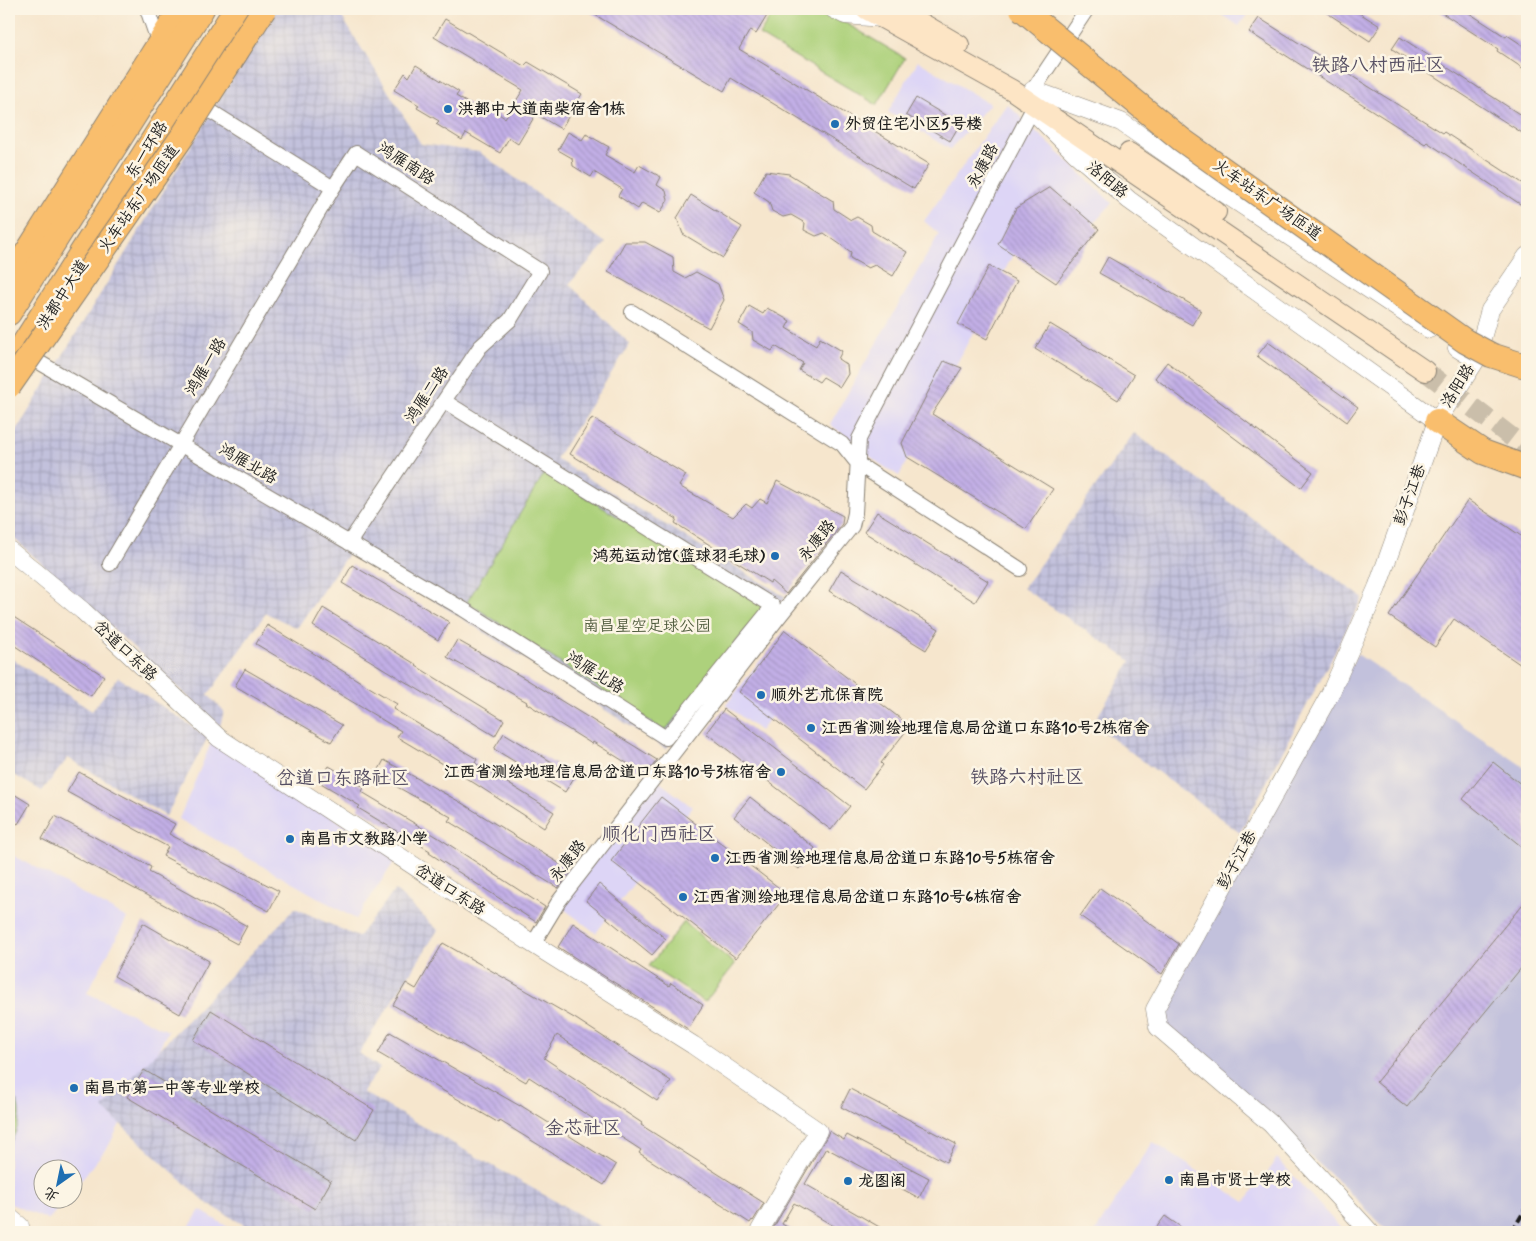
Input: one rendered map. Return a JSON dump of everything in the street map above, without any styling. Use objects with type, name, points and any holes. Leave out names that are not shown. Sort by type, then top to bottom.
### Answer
[{"type":"highway","name":"东一环路","points":[[9,314],[166,48],[202,9]]},
{"type":"highway","name":"东一环路","points":[[17,360],[236,9]]},
{"type":"highway","name":"火车站东广场匝道","points":[[9,386],[182,137],[264,9]]},
{"type":"highway","name":"火车站东广场匝道","points":[[1022,9],[1182,140],[1449,329],[1491,355],[1527,365]]},
{"type":"highway","points":[[1437,421],[1483,452],[1524,467],[1527,466]]},
{"type":"main road","points":[[166,48],[180,9]]},
{"type":"main road","points":[[9,279],[166,48],[197,9]]},
{"type":"main road","name":"洪都中大道","points":[[9,379],[17,360],[246,9]]},
{"type":"main road","name":"洛阳路","points":[[882,12],[991,63],[1033,90],[1148,166],[1429,366],[1012,90],[882,12]]},
{"type":"street","points":[[147,9],[166,48]]},
{"type":"street","points":[[833,9],[845,15],[882,12]]},
{"type":"street","points":[[1033,90],[1086,9]]},
{"type":"street","name":"洛阳路","points":[[1012,90],[1075,154],[1129,200],[1437,421],[1476,360],[1203,179],[1121,122],[1033,90]]},
{"type":"street","points":[[189,98],[334,188]]},
{"type":"street","name":"永康路","points":[[533,944],[559,902],[852,526],[855,514],[859,438],[1032,110]]},
{"type":"street","name":"鸿雁南路","points":[[334,188],[356,153],[540,271]]},
{"type":"street","name":"鸿雁一路","points":[[110,564],[334,188]]},
{"type":"street","points":[[1476,360],[1490,310],[1527,257]]},
{"type":"street","name":"鸿雁二路","points":[[349,543],[480,346],[510,320],[540,271]]},
{"type":"street","points":[[632,312],[842,444],[858,464],[1020,569]]},
{"type":"street","name":"鸿雁北路","points":[[17,360],[180,445],[463,609],[666,738],[773,606],[444,401]]},
{"type":"street","name":"彭子江巷","points":[[1370,1232],[1271,1124],[1158,1027],[1155,1010],[1331,692],[1377,588],[1437,421]]},
{"type":"street","name":"岔道口东路","points":[[9,550],[82,611],[219,738],[533,944],[693,1046],[818,1132],[760,1230],[762,1232]]},
{"type":"street","points":[[9,1217],[20,1226],[16,1232]]},
{"type":"shaded area","points":[[275,9],[337,9],[421,144],[479,152],[606,243],[569,284],[630,344],[556,459],[786,597],[666,749],[352,548],[297,628],[266,613],[208,695],[224,711],[220,726],[9,534],[9,443]]},
{"type":"shaded area","points":[[1214,9],[1251,9],[1239,26]]},
{"type":"shaded area","points":[[918,61],[990,104],[950,149],[888,112]]},
{"type":"shaded area","points":[[1007,104],[1112,203],[1080,239],[1038,206],[899,476],[880,464],[830,424],[939,234],[924,221]]},
{"type":"shaded area","points":[[1134,433],[1363,598],[1240,833],[1093,724],[1131,661],[1023,588]]},
{"type":"shaded area","points":[[1357,654],[1527,769],[1527,1232],[1389,1232],[1340,1183],[1157,1018]]},
{"type":"shaded area","points":[[9,657],[92,711],[118,677],[208,737],[166,816],[68,758],[42,791],[9,772]]},
{"type":"shaded area","name":"顺外艺术保育院","points":[[762,658],[796,685],[760,731],[726,705]]},
{"type":"shaded area","name":"南昌市文教路小学","points":[[213,738],[396,859],[356,919],[179,819]]},
{"type":"shaded area","points":[[657,780],[692,807],[596,933],[560,906]]},
{"type":"shaded area","name":"南昌市第一中等专业学校","points":[[9,853],[127,918],[87,993],[168,1031],[109,1145],[82,1179],[82,1158],[32,1158],[32,1208],[58,1208],[48,1220],[9,1203]]},
{"type":"shaded area","points":[[395,890],[438,930],[359,1053],[380,1068],[362,1092],[610,1232],[256,1232],[205,1202],[103,1108],[295,908],[358,937]]},
{"type":"shaded area","name":"南昌市贤士学校","points":[[1153,1142],[1245,1202],[1277,1158],[1344,1232],[1095,1232]]},
{"type":"shaded area","points":[[200,1210],[236,1232],[186,1232]]},
{"type":"green space","points":[[775,9],[822,9],[905,58],[877,105],[759,35]]},
{"type":"green space","name":"南昌星空足球公园","points":[[545,472],[764,607],[665,731],[467,602]]},
{"type":"green space","points":[[684,922],[735,964],[705,1002],[649,966]]},
{"type":"green space","points":[[9,1088],[17,1102],[19,1116],[16,1130],[9,1145]]},
{"type":"building","points":[[585,9],[771,9],[756,34],[750,30],[739,49],[929,164],[914,189],[731,78],[724,91]]},
{"type":"building","points":[[1321,9],[1353,9],[1380,26],[1370,41]]},
{"type":"building","points":[[1436,9],[1463,9],[1506,37],[1507,35],[1527,48],[1527,71],[1497,51],[1498,49]]},
{"type":"building","points":[[1259,18],[1444,132],[1527,186],[1527,200],[1523,206],[1427,142],[1425,144],[1249,32]]},
{"type":"building","points":[[445,19],[524,66],[528,62],[582,94],[561,129],[536,114],[518,144],[509,138],[500,153],[466,133],[462,140],[436,124],[439,121],[417,108],[419,105],[394,90],[405,73],[409,77],[416,65],[459,92],[456,96],[479,110],[483,104],[505,118],[523,90],[434,37]]},
{"type":"building","points":[[1400,37],[1527,119],[1527,136],[1392,49]]},
{"type":"building","points":[[916,98],[960,124],[950,141],[906,115]]},
{"type":"building","points":[[568,132],[582,140],[586,134],[609,147],[605,155],[635,172],[639,165],[661,177],[657,185],[666,191],[668,200],[660,213],[642,203],[638,209],[618,196],[622,189],[594,172],[591,177],[573,166],[572,158],[558,150]]},
{"type":"building","points":[[766,171],[789,174],[833,201],[834,209],[851,220],[857,217],[871,225],[872,231],[907,252],[893,276],[875,265],[868,268],[850,258],[851,252],[824,233],[816,236],[804,230],[805,223],[791,215],[783,217],[772,211],[769,202],[754,192]]},
{"type":"building","points":[[1050,187],[1099,229],[1056,283],[998,244],[1016,208]]},
{"type":"building","points":[[691,195],[742,227],[723,258],[683,234],[677,218]]},
{"type":"building","points":[[625,242],[645,242],[673,257],[674,272],[685,278],[696,272],[718,284],[724,300],[709,328],[608,272]]},
{"type":"building","points":[[1108,257],[1201,310],[1192,325],[1099,273]]},
{"type":"building","points":[[989,266],[1017,281],[987,339],[958,324]]},
{"type":"building","points":[[749,306],[763,314],[767,308],[790,321],[786,328],[816,346],[820,338],[842,351],[838,359],[847,365],[848,374],[840,387],[823,377],[819,382],[799,370],[803,363],[775,346],[772,351],[753,340],[752,332],[739,324]]},
{"type":"building","points":[[1050,324],[1134,375],[1118,400],[1035,349]]},
{"type":"building","points":[[1268,342],[1358,407],[1347,422],[1257,356]]},
{"type":"building","points":[[944,361],[962,368],[932,414],[1053,489],[1026,529],[907,457],[902,443]]},
{"type":"building","points":[[1167,362],[1313,472],[1301,488],[1155,378]]},
{"type":"building","name":"鸿苑运动馆(篮球羽毛球)","points":[[592,418],[686,475],[679,486],[733,517],[746,504],[752,508],[760,499],[767,503],[777,481],[843,516],[842,524],[786,594],[771,581],[770,583],[675,523],[677,519],[570,454]]},
{"type":"building","points":[[1468,500],[1527,540],[1527,669],[1454,619],[1435,647],[1389,616]]},
{"type":"building","points":[[877,512],[988,581],[975,602],[864,532]]},
{"type":"building","points":[[352,565],[449,622],[438,640],[342,583]]},
{"type":"building","points":[[841,570],[939,629],[926,650],[829,591]]},
{"type":"building","points":[[323,608],[504,720],[495,736],[313,626]]},
{"type":"building","points":[[9,614],[104,676],[91,696],[9,642]]},
{"type":"building","points":[[267,625],[397,704],[393,709],[477,759],[475,763],[554,812],[544,828],[397,737],[401,731],[256,644]]},
{"type":"building","points":[[785,630],[910,726],[881,763],[883,765],[864,789],[739,692]]},
{"type":"building","points":[[457,640],[526,679],[657,760],[646,775],[593,742],[592,744],[527,702],[447,657]]},
{"type":"building","points":[[245,669],[342,725],[331,742],[235,686]]},
{"type":"building","name":"江西省测绘地理信息局岔道口东路10号3栋宿舍","points":[[724,709],[850,806],[831,830],[706,733]]},
{"type":"building","points":[[504,733],[575,776],[565,792],[494,749]]},
{"type":"building","points":[[384,760],[460,802],[570,870],[562,883],[558,888],[448,821],[451,817],[376,775]]},
{"type":"building","points":[[1493,762],[1527,789],[1527,851],[1463,799]]},
{"type":"building","points":[[329,766],[364,787],[362,792],[439,838],[545,907],[536,922],[429,853],[430,851],[319,782]]},
{"type":"building","points":[[79,772],[175,824],[169,834],[279,891],[269,911],[163,856],[168,847],[67,792]]},
{"type":"building","points":[[9,791],[30,804],[18,824],[9,819]]},
{"type":"building","points":[[661,797],[787,894],[736,958],[611,861]]},
{"type":"building","points":[[750,797],[815,848],[799,869],[734,817]]},
{"type":"building","points":[[55,816],[151,867],[149,872],[247,926],[237,944],[42,839]]},
{"type":"building","points":[[599,884],[666,939],[652,955],[586,901]]},
{"type":"building","points":[[1100,888],[1179,944],[1162,974],[1080,916]]},
{"type":"building","points":[[1527,899],[1527,961],[1407,1107],[1376,1082]]},
{"type":"building","points":[[143,923],[209,961],[180,1014],[114,976]]},
{"type":"building","points":[[573,923],[669,986],[671,983],[703,1005],[688,1029],[558,947]]},
{"type":"building","points":[[443,943],[576,1019],[671,1081],[657,1101],[557,1035],[544,1058],[642,1123],[641,1125],[764,1203],[753,1221],[750,1223],[639,1153],[641,1150],[529,1077],[526,1082],[393,1005],[406,983],[416,989]]},
{"type":"building","points":[[211,1010],[374,1110],[356,1140],[193,1040]]},
{"type":"building","points":[[390,1032],[520,1105],[616,1165],[604,1185],[500,1121],[499,1123],[378,1053]]},
{"type":"building","points":[[144,1070],[331,1181],[315,1209],[127,1097]]},
{"type":"building","points":[[850,1089],[956,1144],[946,1162],[841,1107]]},
{"type":"building","points":[[829,1131],[844,1140],[847,1135],[929,1178],[919,1198],[826,1148],[805,1184],[888,1232],[844,1232],[794,1203],[782,1224],[796,1232],[772,1232]]},
{"type":"building","points":[[1165,1216],[1188,1232],[1153,1232]]},
{"type":"tunnel","points":[[1425,371],[1527,449]]},
{"type":"railway","points":[[1512,1232],[1527,1206]]},
{"type":"place","name":"洪都中大道南柴宿舍1栋","points":[[448,109]]},
{"type":"place","name":"外贸住宅小区5号楼","points":[[835,124]]},
{"type":"place","name":"鸿苑运动馆(篮球羽毛球)","points":[[775,556]]},
{"type":"place","name":"顺外艺术保育院","points":[[761,695]]},
{"type":"place","name":"江西省测绘地理信息局岔道口东路10号2栋宿舍","points":[[811,728]]},
{"type":"place","name":"江西省测绘地理信息局岔道口东路10号3栋宿舍","points":[[781,772]]},
{"type":"place","name":"南昌市文教路小学","points":[[290,839]]},
{"type":"place","name":"江西省测绘地理信息局岔道口东路10号5栋宿舍","points":[[715,858]]},
{"type":"place","name":"江西省测绘地理信息局岔道口东路10号6栋宿舍","points":[[683,897]]},
{"type":"place","name":"南昌市第一中等专业学校","points":[[74,1088]]},
{"type":"place","name":"南昌市贤士学校","points":[[1169,1180]]},
{"type":"place","name":"龙图阁","points":[[848,1181]]},
{"type":"district","name":"铁路八村西社区","points":[[1378,65]]},
{"type":"district","name":"铁路六村社区","points":[[1027,777]]},
{"type":"district","name":"岔道口东路社区","points":[[343,778]]},
{"type":"district","name":"顺化门西社区","points":[[659,834]]},
{"type":"district","name":"金芯社区","points":[[583,1128]]}]
